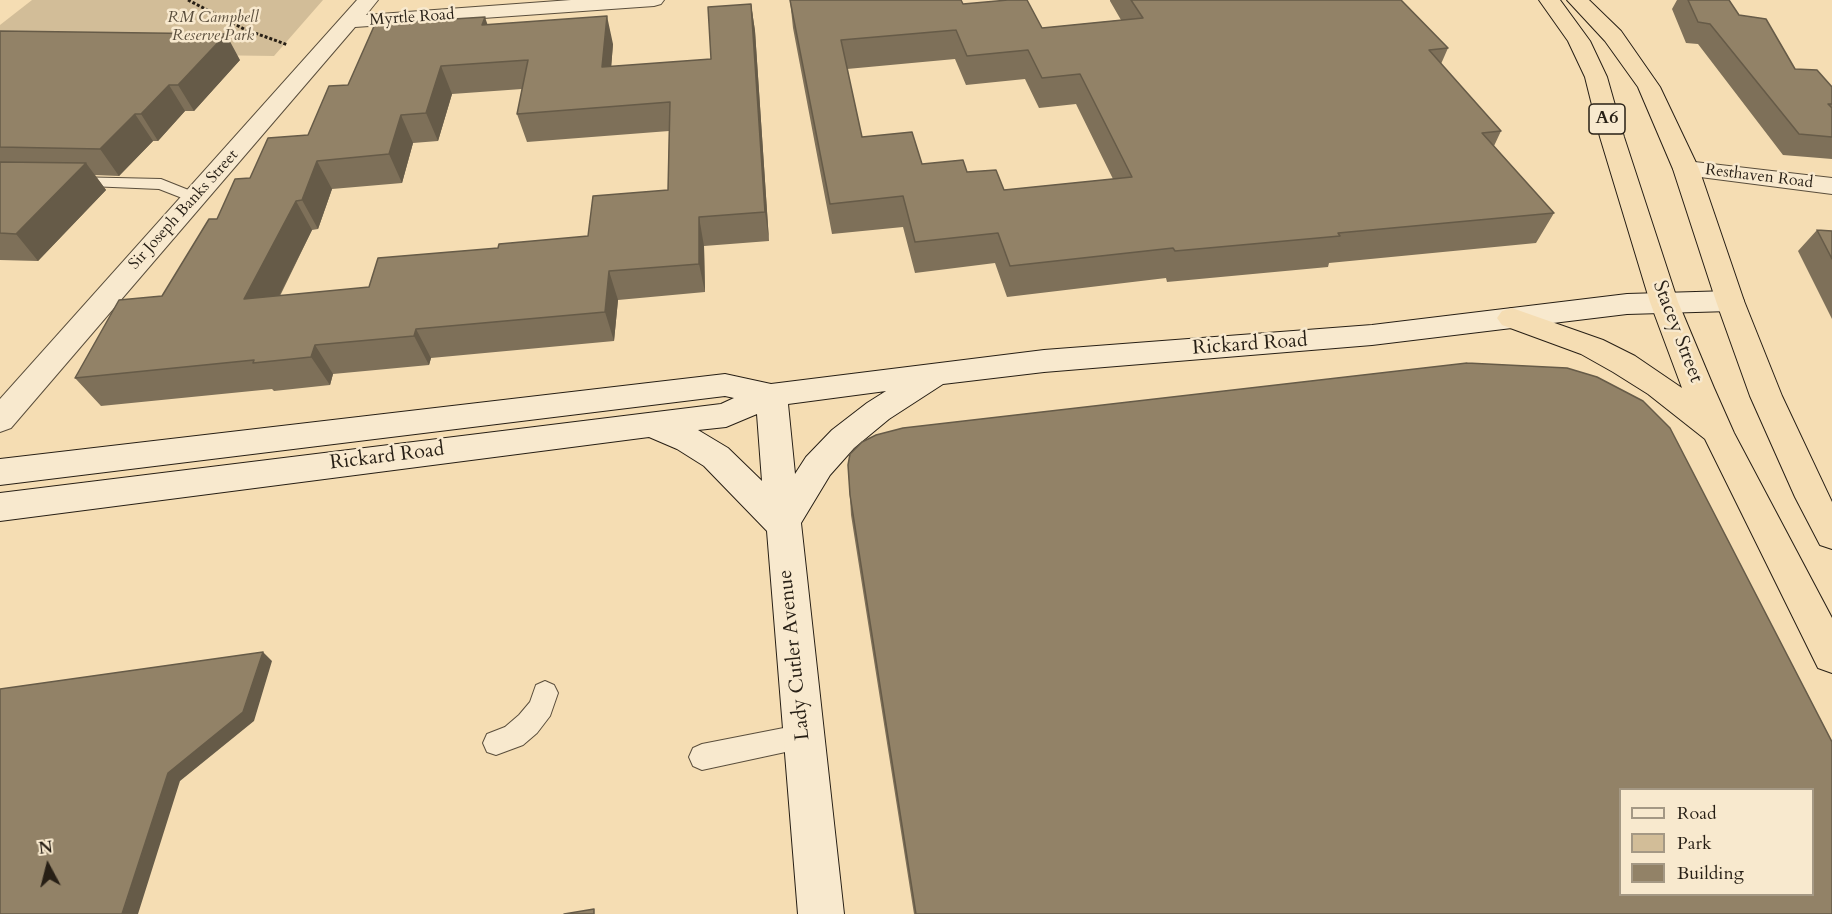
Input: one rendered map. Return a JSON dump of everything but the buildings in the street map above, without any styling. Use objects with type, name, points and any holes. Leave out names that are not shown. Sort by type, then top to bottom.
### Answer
[{"type":"highway","name":"Stacey Street","points":[[1549,0],[1566,20],[1579,41],[1596,77],[1612,137],[1664,302],[1718,433],[1832,656]]},
{"type":"highway","name":"A6","points":[[1577,0],[1613,36],[1649,87],[1686,169],[1730,301],[1766,396],[1832,535]]},
{"type":"highway","points":[[1512,318],[1592,347],[1624,364],[1659,386],[1718,433]]},
{"type":"main road","name":"Sir Joseph Banks Street","points":[[0,420],[368,0]]},
{"type":"main road","name":"Myrtle Road","points":[[350,21],[654,0]]},
{"type":"main road","name":"Resthaven Road","points":[[1686,169],[1832,186]]},
{"type":"main road","name":"Rickard Road","points":[[0,507],[726,415],[771,395],[941,373],[1055,360],[1350,337],[1664,302],[1730,301]]},
{"type":"main road","points":[[650,425],[689,440],[716,457],[782,524],[818,466],[843,439],[878,411],[941,373]]},
{"type":"main road","name":"Rickard Road","points":[[0,472],[724,385],[771,395]]},
{"type":"main road","name":"Lady Cutler Avenue","points":[[771,395],[820,914]]},
{"type":"lane","points":[[57,182],[161,184],[195,198]]},
{"type":"lane","points":[[496,743],[513,736],[528,724],[541,708],[545,693]]},
{"type":"lane","points":[[702,757],[804,736]]},
{"type":"path","points":[[188,0],[244,29],[289,45]]},
{"type":"green space","name":"RM Campbell Reserve Park","points":[[32,0],[323,0],[274,56],[0,52],[0,25]]}]
